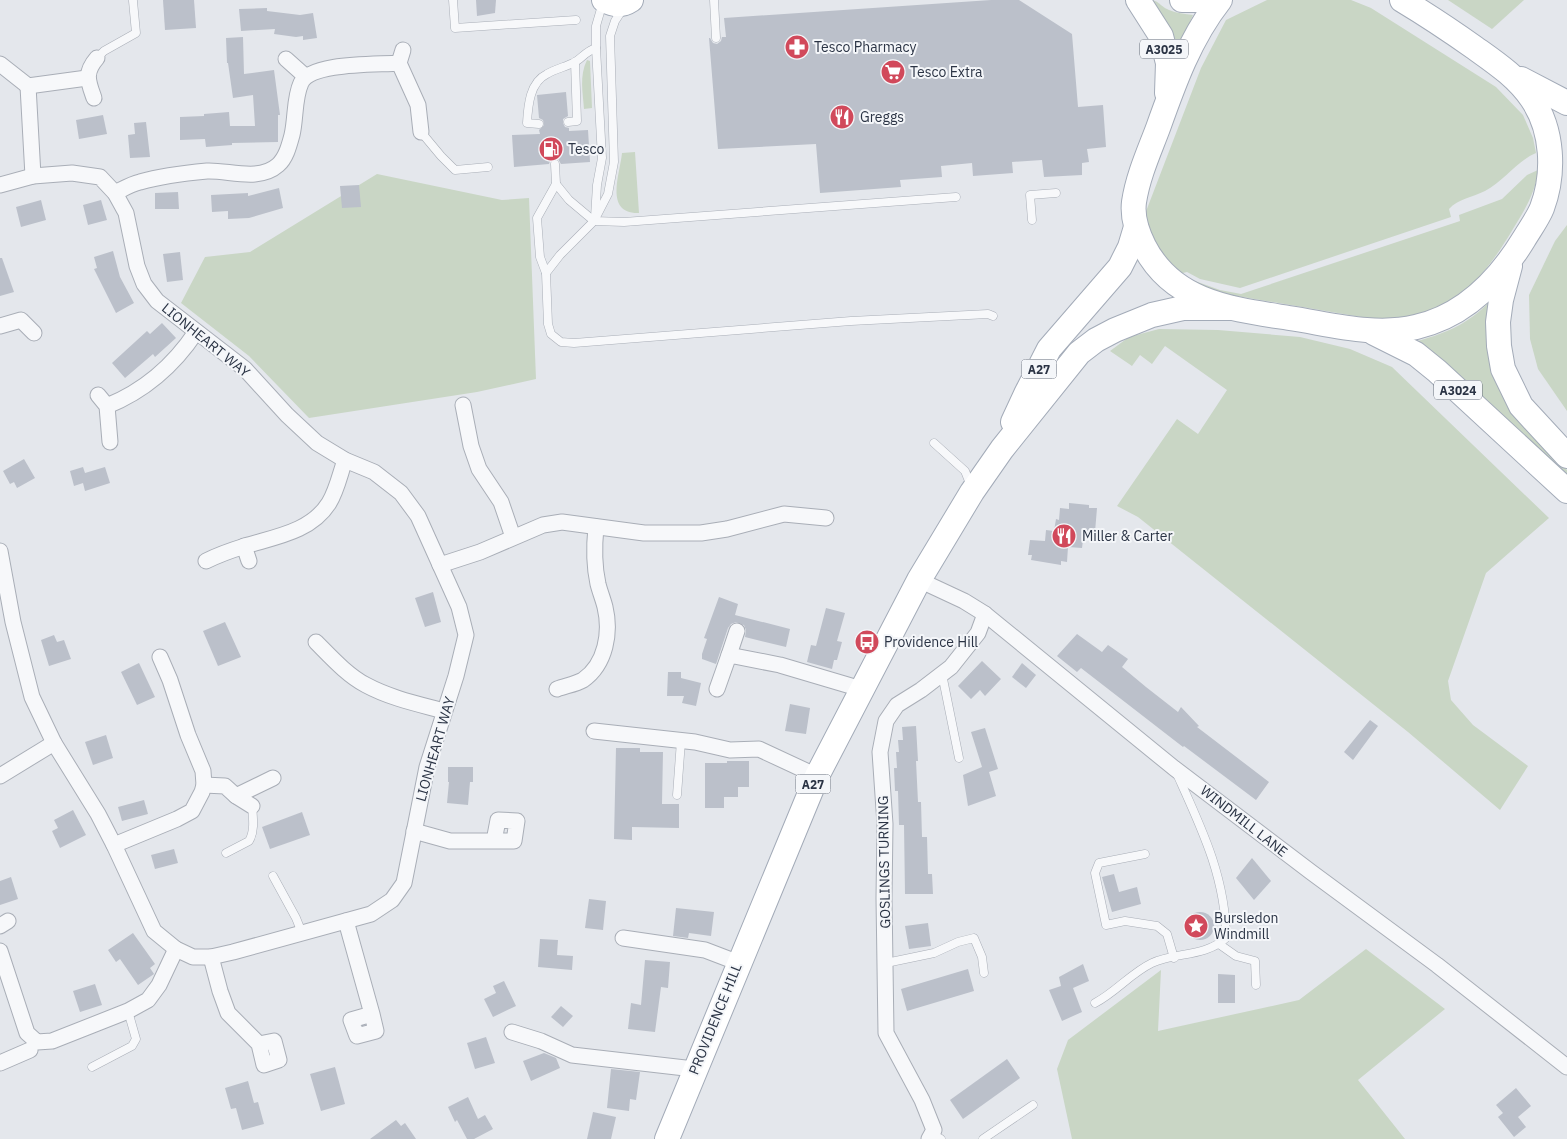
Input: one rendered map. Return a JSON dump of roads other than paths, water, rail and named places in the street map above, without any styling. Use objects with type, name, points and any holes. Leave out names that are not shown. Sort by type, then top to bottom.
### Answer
[{"type":"main road","points":[[604,0],[615,4],[629,1]]},
{"type":"main road","name":"A3025","points":[[1138,0],[1161,36],[1168,63],[1166,104]]},
{"type":"main road","points":[[1182,0],[1213,0]]},
{"type":"main road","points":[[1220,0],[1196,35],[1166,104],[1140,174],[1134,203],[1136,227],[1153,261],[1171,281],[1184,290],[1200,298],[1231,308],[1370,331],[1417,327],[1456,312],[1488,287],[1512,257],[1541,209],[1567,183]]},
{"type":"main road","points":[[1402,0],[1442,25],[1506,70],[1567,103]]},
{"type":"main road","points":[[1506,70],[1533,100],[1543,119],[1549,142],[1550,170],[1541,209]]},
{"type":"main road","name":"PROVIDENCE HILL","points":[[1002,449],[1026,394],[1050,349],[1120,267],[1130,248],[1136,227]]},
{"type":"main road","points":[[1512,257],[1501,300],[1498,322],[1499,346],[1503,369],[1520,406],[1567,456]]},
{"type":"main road","name":"PROVIDENCE HILL","points":[[667,1139],[694,1069],[816,776],[919,580],[972,492],[1002,449],[1079,353],[1096,340],[1152,315],[1183,308],[1231,308]]},
{"type":"main road","name":"A3024","points":[[1370,331],[1416,354],[1437,371],[1567,491]]},
{"type":"street","points":[[115,193],[138,182],[174,175],[210,171],[247,174],[262,172],[277,166],[287,152],[300,83],[305,76],[316,71],[334,67],[401,57],[418,105],[421,132]]},
{"type":"street","points":[[94,98],[87,78],[91,65],[97,58]]},
{"type":"street","points":[[286,59],[305,76]]},
{"type":"street","points":[[0,64],[28,86],[87,78]]},
{"type":"street","points":[[28,86],[33,176]]},
{"type":"street","name":"LIONHEART WAY","points":[[0,185],[33,176],[72,173],[100,177],[115,193],[126,213],[137,266],[144,284],[157,301],[245,369],[299,428],[317,443],[345,460],[374,472],[401,493],[418,516],[459,607],[466,635],[456,676],[426,767],[404,883],[392,900],[372,914],[211,957],[193,957],[176,949],[154,932],[98,814],[54,743],[32,697],[16,638],[1,561]]},
{"type":"street","points":[[0,326],[23,312],[34,333]]},
{"type":"street","points":[[110,442],[102,401],[124,399],[145,386],[182,353],[196,332]]},
{"type":"street","points":[[463,405],[471,446],[479,469],[501,502],[513,537]]},
{"type":"street","points":[[206,561],[244,546],[281,536],[300,528],[317,516],[328,504],[345,460]]},
{"type":"street","points":[[440,565],[480,552],[543,525],[562,522],[644,533],[701,533],[727,529],[784,514],[826,518]]},
{"type":"street","points":[[557,689],[583,686],[598,664],[606,645],[605,608],[598,584],[595,561],[596,527]]},
{"type":"street","points":[[244,546],[249,561]]},
{"type":"street","name":"WINDMILL LANE","points":[[919,580],[964,601],[986,614],[1174,768],[1437,966],[1567,1067]]},
{"type":"street","name":"GOSLINGS TURNING","points":[[934,1137],[934,1130],[922,1100],[886,1033],[884,898],[886,824],[880,752],[886,721],[897,706],[951,667],[978,633],[986,614]]},
{"type":"street","points":[[717,689],[736,631]]},
{"type":"street","points":[[316,642],[342,668],[365,685],[391,696],[444,712]]},
{"type":"street","points":[[729,655],[780,665],[861,689]]},
{"type":"street","points":[[114,845],[177,819],[192,810],[204,785],[203,771],[188,735],[176,678],[160,657]]},
{"type":"street","points":[[594,731],[681,741],[730,750],[759,749],[816,776]]},
{"type":"street","points":[[0,776],[54,743]]},
{"type":"street","points":[[236,796],[273,778]]},
{"type":"street","points":[[204,785],[225,786],[252,806]]},
{"type":"street","points":[[414,831],[450,841],[494,841]]},
{"type":"street","points":[[346,921],[372,1014]]},
{"type":"street","points":[[623,938],[705,950],[739,963]]},
{"type":"street","points":[[0,951],[27,1033],[37,1042],[52,1041],[128,1012],[148,1000],[160,985],[176,949]]},
{"type":"street","points":[[211,957],[228,1013],[259,1044]]},
{"type":"street","points":[[512,1032],[541,1041],[572,1055],[694,1069]]},
{"type":"street","points":[[0,1063],[30,1050]]},
{"type":"lane","points":[[453,0],[455,28],[576,20]]},
{"type":"lane","points":[[594,221],[597,185],[602,158],[596,26],[604,0]]},
{"type":"lane","points":[[714,0],[716,38]]},
{"type":"lane","points":[[97,58],[104,51],[136,33],[133,1]]},
{"type":"lane","points":[[546,273],[560,255],[594,221],[608,194],[614,162],[610,36],[615,21],[629,1]]},
{"type":"lane","points":[[539,124],[527,123],[528,110],[536,81],[546,74],[575,62],[587,51],[596,48]]},
{"type":"lane","points":[[568,122],[578,121],[575,62]]},
{"type":"lane","points":[[421,132],[455,170],[488,167]]},
{"type":"lane","points":[[555,164],[556,184],[538,218],[540,257],[546,273],[548,324],[551,334],[561,342],[574,343],[860,320],[988,314],[993,316]]},
{"type":"lane","points":[[556,184],[569,200],[594,221],[634,222],[956,197]]},
{"type":"lane","points":[[1032,220],[1030,195],[1056,193]]},
{"type":"lane","points":[[934,443],[965,471],[970,481],[972,492]]},
{"type":"lane","points":[[942,674],[959,758]]},
{"type":"lane","points":[[677,795],[681,741]]},
{"type":"lane","points":[[1095,1003],[1107,997],[1136,971],[1155,962],[1196,953],[1219,944],[1226,938],[1226,919],[1222,891],[1210,848],[1174,768]]},
{"type":"lane","points":[[226,853],[249,842],[251,839],[253,825],[252,806]]},
{"type":"lane","points":[[1145,854],[1098,864],[1094,873],[1106,925],[1125,921],[1157,926],[1167,934],[1174,958]]},
{"type":"lane","points":[[273,876],[302,933]]},
{"type":"lane","points":[[886,962],[934,952],[958,942],[974,938],[982,957],[984,973]]},
{"type":"lane","points":[[1219,944],[1236,956],[1255,961],[1256,985]]},
{"type":"lane","points":[[92,1067],[132,1046],[136,1039],[128,1012]]},
{"type":"lane","points":[[983,1139],[1033,1105]]},
{"type":"place","name":"Tesco Pharmacy","points":[[797,47]]},
{"type":"place","name":"Tesco Extra","points":[[893,72]]},
{"type":"place","name":"Greggs","points":[[842,117]]},
{"type":"place","name":"Tesco","points":[[551,149]]},
{"type":"place","name":"Miller & Carter","points":[[1064,536]]},
{"type":"place","name":"Providence Hill","points":[[867,642]]},
{"type":"place","name":"Bursledon Windmill","points":[[1196,926]]}]
